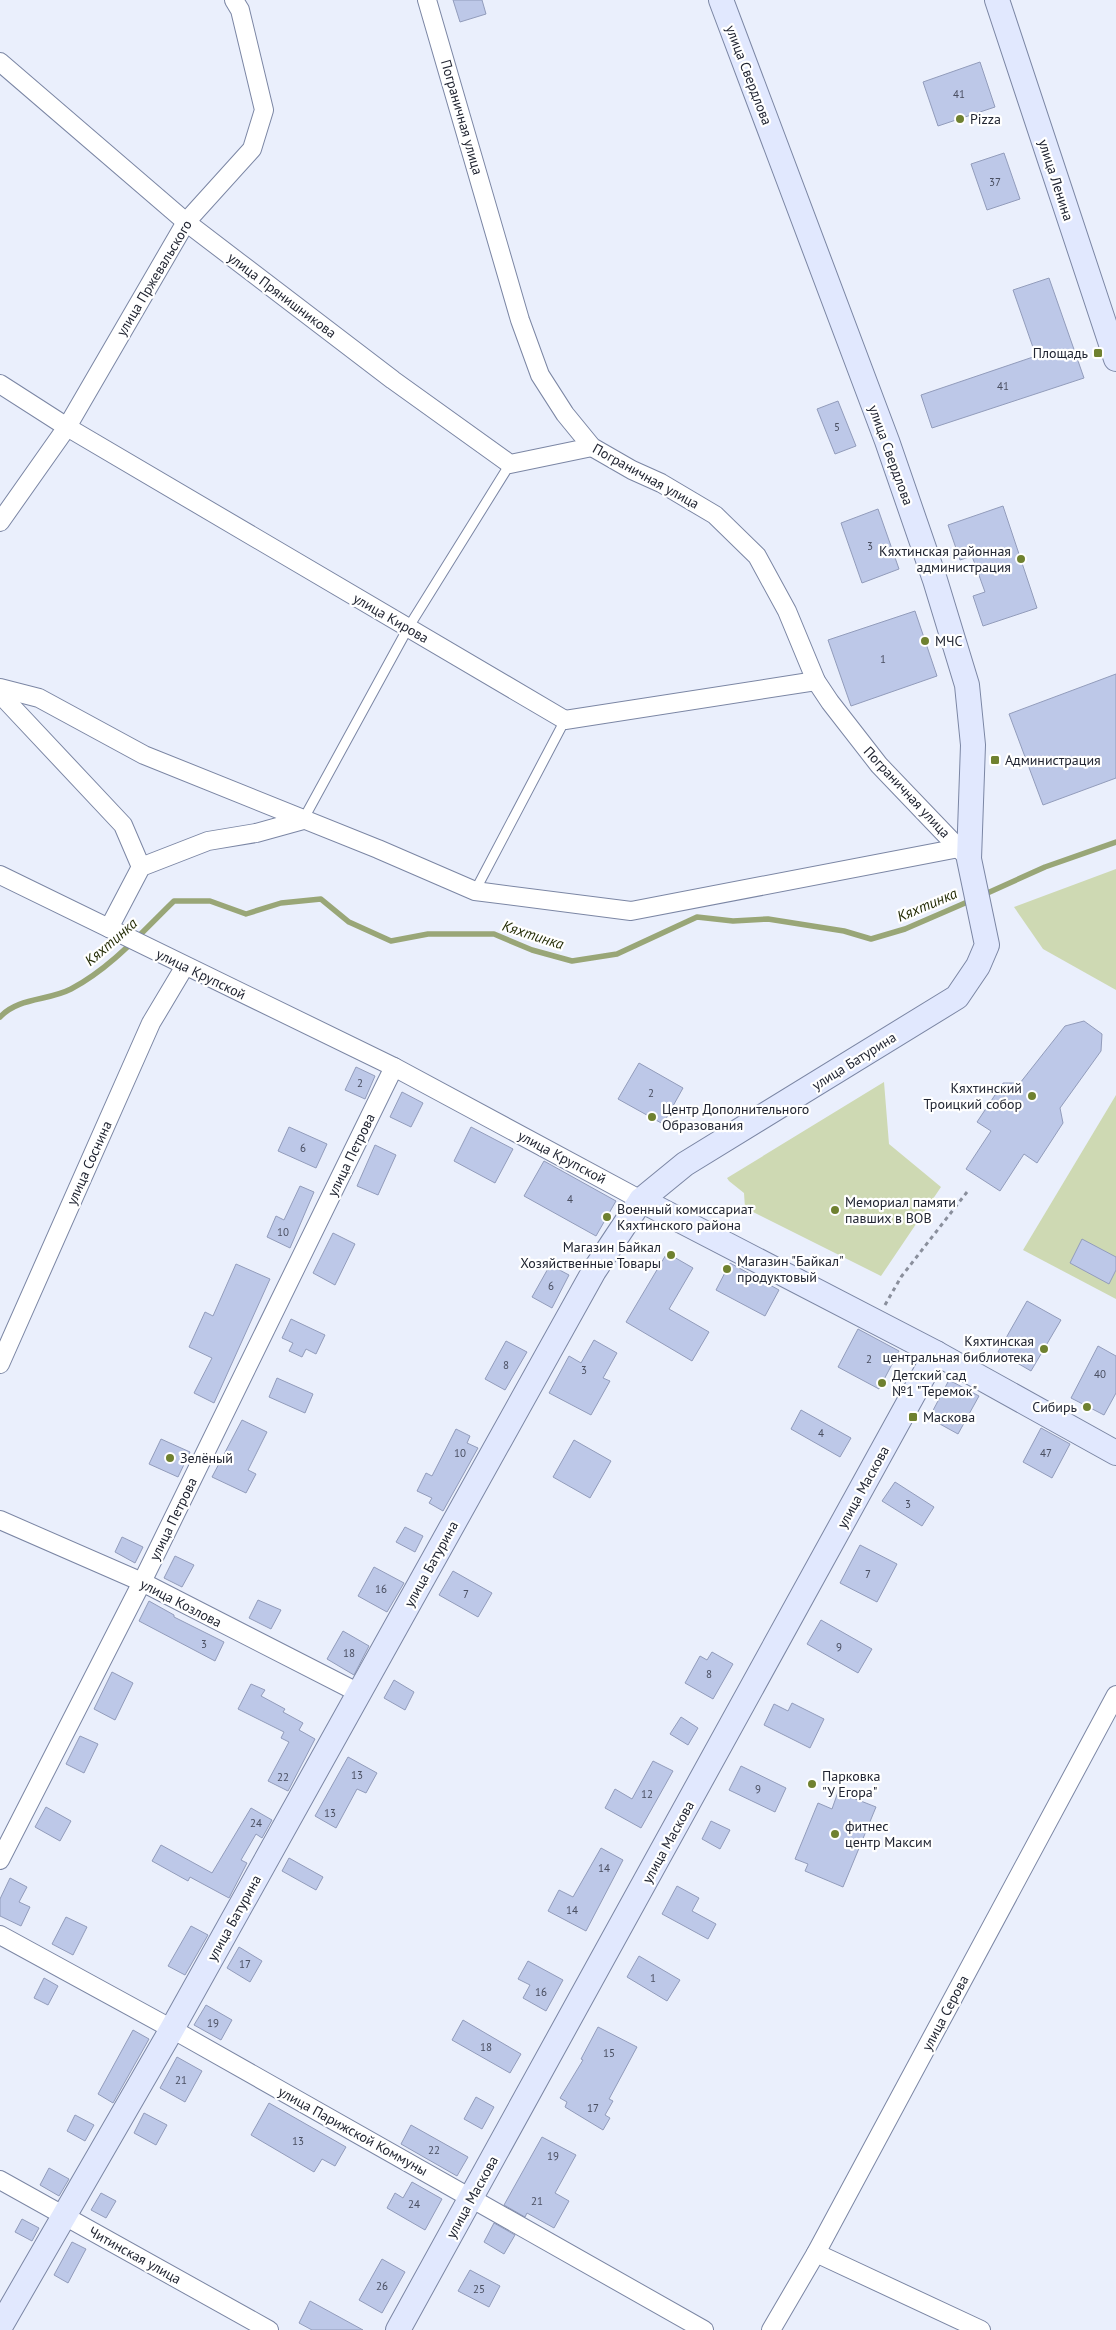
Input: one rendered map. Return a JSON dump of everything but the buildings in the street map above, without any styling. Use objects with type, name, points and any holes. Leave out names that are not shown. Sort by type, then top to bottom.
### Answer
[{"type":"street","name":"улица Пржевальского","points":[[0,522],[67,427],[186,222],[252,149],[264,110],[240,10],[234,0]]},
{"type":"street","name":"Пограничная улица","points":[[427,0],[520,320],[540,375],[565,414],[592,447],[632,470],[668,487],[715,515],[757,556],[787,611],[816,681],[879,764],[968,863]]},
{"type":"street","name":"улица Свердлова","points":[[721,0],[887,442],[967,685],[973,745],[968,863],[984,926]]},
{"type":"street","name":"улица Ленина","points":[[997,0],[1116,359]]},
{"type":"street","name":"улица Прянишникова","points":[[0,62],[186,222],[393,380],[510,464]]},
{"type":"street","name":"улица Кирова","points":[[0,384],[67,427],[565,720]]},
{"type":"street","points":[[510,464],[592,447]]},
{"type":"street","points":[[565,720],[816,681]]},
{"type":"street","points":[[0,688],[39,698],[144,755],[378,849],[475,891],[631,911],[968,863]]},
{"type":"street","points":[[0,694],[123,825],[141,867]]},
{"type":"street","points":[[109,928],[141,867],[208,841],[256,833],[302,820]]},
{"type":"street","name":"улица Крупской","points":[[0,874],[394,1067],[641,1200],[936,1353],[1116,1453]]},
{"type":"street","name":"улица Батурина","points":[[0,2326],[172,2029],[594,1270],[641,1200],[685,1164],[957,997],[978,966],[987,945],[984,926]]},
{"type":"street","name":"улица Соснина","points":[[0,1364],[151,1023],[185,966]]},
{"type":"street","name":"улица Петрова","points":[[0,1860],[142,1582],[394,1067]]},
{"type":"street","name":"улица Маскова","points":[[398,2330],[936,1353]]},
{"type":"street","name":"улица Козлова","points":[[0,1520],[142,1582],[359,1693]]},
{"type":"street","name":"улица Серова","points":[[771,2330],[816,2253],[1116,1695]]},
{"type":"street","name":"улица Парижской Коммуны","points":[[0,1935],[472,2197],[704,2330]]},
{"type":"street","name":"Читинская улица","points":[[0,2180],[269,2330]]},
{"type":"street","points":[[816,2253],[981,2330]]},
{"type":"lane","points":[[302,820],[408,628],[510,464]]},
{"type":"lane","points":[[475,891],[565,720]]},
{"type":"path","points":[[876,1322],[901,1277],[967,1192]]},
{"type":"green space","points":[[1116,869],[1116,990],[1043,949],[1014,907]]},
{"type":"green space","points":[[884,1082],[889,1144],[941,1187],[881,1276],[745,1208],[744,1193],[727,1178]]},
{"type":"green space","points":[[1116,1095],[1116,1299],[1023,1250]]},
{"type":"waterway","name":"Кяхтинка","points":[[983,895],[1045,867],[1116,842]]},
{"type":"waterway","name":"Кяхтинка","points":[[0,1017],[16,1006],[62,993],[86,980],[126,949],[174,901],[210,901],[246,914],[281,903],[321,899],[349,922],[391,941],[428,934],[494,934],[532,950],[572,961],[617,954],[697,917],[733,921],[768,919],[844,931],[871,939],[905,929],[972,900]]},
{"type":"place","name":"Pizza","points":[[960,119]]},
{"type":"place","name":"Площадь","points":[[1098,353]]},
{"type":"place","name":"Кяхтинская районная администрация","points":[[1021,559]]},
{"type":"place","name":"МЧС","points":[[925,641]]},
{"type":"place","name":"Администрация","points":[[995,760]]},
{"type":"place","name":"Кяхтинский Троицкий собор","points":[[1032,1096]]},
{"type":"place","name":"Центр Дополнительного Образования","points":[[652,1117]]},
{"type":"place","name":"Мемориал памяти павших в ВОВ","points":[[835,1210]]},
{"type":"place","name":"Военный комиссариат Кяхтинского района","points":[[607,1217]]},
{"type":"place","name":"Магазин Байкал Хозяйственные Товары","points":[[671,1255]]},
{"type":"place","name":"Магазин \"Байкал\" продуктовый","points":[[727,1269]]},
{"type":"place","name":"Кяхтинская центральная библиотека","points":[[1044,1349]]},
{"type":"place","name":"Детский сад №1 \"Теремок\"","points":[[882,1383]]},
{"type":"place","name":"Сибирь","points":[[1087,1407]]},
{"type":"place","name":"Маскова","points":[[913,1417]]},
{"type":"place","name":"Зелёный","points":[[170,1458]]},
{"type":"place","name":"Парковка \"У Егора\"","points":[[812,1784]]},
{"type":"place","name":"фитнес центр Максим","points":[[835,1834]]}]
